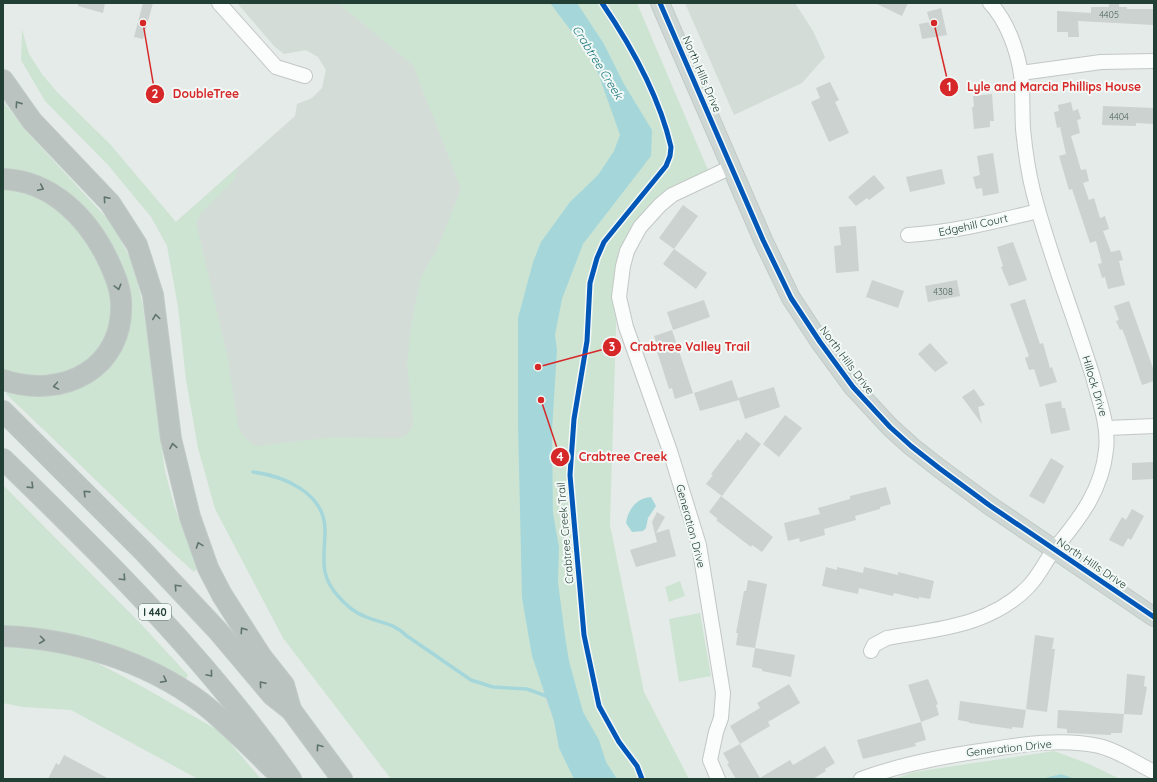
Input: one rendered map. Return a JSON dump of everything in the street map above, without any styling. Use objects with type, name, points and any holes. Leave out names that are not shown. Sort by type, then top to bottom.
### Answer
[{"type":"highway","points":[[3,80],[32,121],[110,203],[137,245],[153,295],[172,439],[190,517],[208,568],[218,588],[257,650],[284,685],[291,710]]},
{"type":"highway","points":[[3,179],[26,182],[45,190],[61,200],[81,219],[96,239],[107,258],[118,286],[121,302],[120,319],[110,346],[101,360],[87,372],[71,381],[48,387],[25,386],[3,380]]},
{"type":"highway","name":"I 440","points":[[3,411],[143,551],[218,632],[272,695],[291,710],[342,779]]},
{"type":"highway","name":"I 440","points":[[3,459],[76,529],[174,632],[260,735],[291,779]]},
{"type":"highway","points":[[3,636],[56,642],[91,649],[124,660],[147,671],[201,702],[228,725],[284,779]]},
{"type":"main road","name":"North Hills Drive","points":[[660,3],[763,240],[791,298],[816,337],[853,387],[910,446],[989,505],[1154,617]]},
{"type":"street","points":[[219,3],[276,67],[305,76]]},
{"type":"street","name":"Hillock Drive","points":[[871,651],[874,645],[887,638],[966,624],[1006,606],[1027,588],[1042,570],[1054,549],[1082,515],[1094,495],[1102,472],[1106,450],[1107,428],[1089,365],[1038,212],[1029,176],[1024,134],[1021,73],[1006,27],[998,12],[990,3]]},
{"type":"street","points":[[1021,73],[1101,62],[1154,61]]},
{"type":"street","name":"Generation Drive","points":[[718,779],[710,760],[716,732],[721,718],[724,693],[698,545],[670,451],[626,327],[619,297],[623,266],[627,251],[640,227],[660,204],[672,195],[723,171],[731,164]]},
{"type":"street","name":"Edgehill Court","points":[[908,235],[933,234],[974,228],[1038,212]]},
{"type":"street","points":[[1107,428],[1154,426]]},
{"type":"street","name":"Generation Drive","points":[[860,779],[919,761],[953,754],[1047,743],[1078,743],[1100,746],[1112,750],[1154,772]]},
{"type":"shaded area","points":[[237,3],[382,3],[471,120],[458,537],[540,560],[591,779],[396,779],[278,606],[176,222],[295,116],[297,104],[312,98],[322,88],[326,70],[318,57],[306,50],[284,54],[275,47]]},
{"type":"shaded area","points":[[685,3],[795,3],[813,31],[825,57],[802,83],[734,115]]},
{"type":"green space","points":[[338,3],[637,3],[708,170],[668,201],[618,263],[610,525],[644,692],[689,779],[591,779],[578,735],[539,560],[521,555],[522,598],[544,695],[554,721],[559,748],[574,779],[391,779],[283,638],[215,509],[198,448],[186,380],[178,307],[167,246],[151,217],[108,165],[45,101],[21,60],[22,29],[29,54],[42,74],[57,92],[110,144],[176,222],[238,167],[234,180],[204,210],[196,222],[228,359],[238,425],[243,436],[256,446],[334,437],[399,438],[407,435],[412,427],[413,418],[407,366],[411,325],[421,277],[437,249],[461,189],[413,65]]},
{"type":"green space","points":[[3,101],[28,133],[114,226],[134,266],[143,306],[165,471],[174,505],[198,568],[194,572],[6,394],[8,392],[45,396],[75,389],[109,363],[126,329],[103,236],[3,172]]},
{"type":"green space","points":[[3,185],[22,187],[71,216],[107,271],[115,310],[108,335],[92,359],[55,379],[3,374]]},
{"type":"green space","points":[[3,485],[141,624],[188,675],[184,682],[3,630]]},
{"type":"green space","points":[[680,581],[685,596],[669,602],[665,587]]},
{"type":"green space","points":[[700,613],[711,676],[679,682],[669,619]]},
{"type":"green space","points":[[3,646],[24,646],[86,657],[143,687],[221,732],[261,779],[198,779],[71,710],[23,707],[3,703]]},
{"type":"green space","points":[[1054,751],[1089,764],[1120,779],[894,779],[914,772]]},
{"type":"water","points":[[550,3],[577,3],[604,44],[624,84],[652,130],[651,156],[583,244],[562,299],[555,335],[557,350],[552,431],[553,513],[559,547],[558,582],[565,636],[569,661],[583,712],[599,740],[606,762],[617,779],[574,779],[559,748],[554,721],[532,656],[522,598],[518,424],[518,318],[533,262],[541,242],[570,202],[598,175],[614,151],[620,135],[597,70],[581,44]]},
{"type":"water","points":[[651,497],[656,506],[648,518],[646,528],[643,531],[632,532],[626,523],[631,509],[637,502]]},
{"type":"building","points":[[78,3],[105,3],[103,13],[78,6]]},
{"type":"building","points":[[143,3],[153,3],[143,39],[134,37]]},
{"type":"building","points":[[875,3],[908,3],[902,16]]},
{"type":"building","points":[[1109,3],[1119,3],[1119,7],[1127,7],[1127,9],[1154,9],[1154,25],[1078,21],[1079,37],[1068,37],[1068,32],[1057,32],[1057,11],[1091,13],[1091,7],[1109,7]]},
{"type":"building","points":[[941,8],[947,35],[922,39],[919,24],[930,22],[927,12]]},
{"type":"building","points":[[830,82],[839,100],[835,102],[849,133],[829,142],[811,102],[820,98],[816,88]]},
{"type":"building","points":[[992,94],[994,121],[990,121],[990,127],[974,129],[972,107],[974,107],[973,96]]},
{"type":"building","points":[[1071,102],[1073,111],[1078,109],[1081,119],[1077,120],[1080,133],[1071,136],[1081,170],[1086,169],[1089,181],[1083,183],[1089,200],[1094,198],[1100,218],[1105,216],[1109,229],[1103,231],[1111,252],[1120,250],[1123,260],[1119,261],[1125,285],[1108,289],[1105,277],[1102,278],[1098,264],[1102,263],[1096,241],[1090,243],[1072,189],[1069,190],[1059,156],[1066,154],[1060,127],[1057,128],[1054,112],[1059,111],[1058,105]]},
{"type":"building","points":[[1103,106],[1154,108],[1154,124],[1136,123],[1136,126],[1102,125]]},
{"type":"building","points":[[993,153],[999,193],[983,196],[982,188],[976,189],[973,177],[980,175],[977,156]]},
{"type":"building","points":[[942,169],[945,184],[910,192],[906,177]]},
{"type":"building","points":[[874,175],[885,188],[869,200],[867,198],[856,206],[848,197]]},
{"type":"building","points":[[683,205],[698,216],[674,249],[659,238]]},
{"type":"building","points":[[856,226],[859,271],[836,273],[834,246],[841,245],[839,227]]},
{"type":"building","points":[[1013,242],[1027,280],[1009,286],[1001,267],[1003,266],[997,247]]},
{"type":"building","points":[[674,249],[707,273],[696,289],[663,264]]},
{"type":"building","points":[[872,280],[904,291],[898,308],[866,297]]},
{"type":"building","points":[[957,280],[960,296],[928,302],[925,286]]},
{"type":"building","points":[[1025,299],[1040,344],[1043,343],[1050,368],[1052,367],[1057,382],[1040,387],[1034,369],[1029,370],[1025,358],[1029,356],[1010,304]]},
{"type":"building","points":[[704,300],[710,317],[673,330],[667,312]]},
{"type":"building","points":[[1129,301],[1154,371],[1154,381],[1142,385],[1125,336],[1122,329],[1120,330],[1116,321],[1119,320],[1114,306]]},
{"type":"building","points":[[672,330],[693,393],[675,399],[672,388],[669,389],[656,348],[658,347],[654,336]]},
{"type":"building","points":[[930,343],[948,363],[935,372],[918,354]]},
{"type":"building","points":[[732,380],[738,398],[774,387],[780,407],[745,419],[739,400],[700,411],[694,393]]},
{"type":"building","points":[[974,389],[985,405],[978,407],[982,424],[962,397]]},
{"type":"building","points":[[1061,401],[1062,408],[1065,408],[1070,430],[1051,434],[1045,404]]},
{"type":"building","points":[[785,415],[802,428],[779,457],[763,444]]},
{"type":"building","points":[[746,432],[761,444],[722,496],[706,484],[713,475],[711,474],[738,439],[740,441]]},
{"type":"building","points":[[1051,458],[1064,466],[1044,504],[1029,496]]},
{"type":"building","points":[[1154,462],[1154,479],[1132,480],[1132,463]]},
{"type":"building","points":[[886,487],[891,504],[880,507],[880,509],[855,516],[856,520],[824,529],[825,535],[800,542],[799,538],[788,541],[784,523],[820,514],[818,508],[850,499],[850,496]]},
{"type":"building","points":[[721,496],[773,537],[762,552],[752,545],[751,547],[716,520],[718,519],[709,512]]},
{"type":"building","points":[[1132,509],[1144,516],[1131,540],[1128,538],[1123,547],[1109,540],[1122,517],[1126,520]]},
{"type":"building","points":[[657,512],[665,517],[656,533],[669,529],[676,556],[636,567],[630,550],[657,542],[652,522]]},
{"type":"building","points":[[826,567],[837,570],[837,567],[863,573],[864,567],[898,575],[898,572],[934,581],[930,599],[919,597],[919,599],[894,593],[893,596],[859,588],[858,594],[822,586]]},
{"type":"building","points":[[748,580],[767,584],[755,648],[736,645],[738,633],[736,633],[744,591],[746,591]]},
{"type":"building","points":[[1035,635],[1054,638],[1052,649],[1055,649],[1047,712],[1026,709]]},
{"type":"building","points":[[755,648],[795,655],[791,677],[762,671],[762,669],[752,667]]},
{"type":"building","points":[[1127,674],[1145,676],[1144,686],[1147,687],[1142,715],[1124,714]]},
{"type":"building","points":[[928,679],[938,704],[936,705],[939,715],[921,722],[908,685]]},
{"type":"building","points":[[789,684],[800,703],[768,722],[770,726],[740,744],[730,726],[760,708],[757,703]]},
{"type":"building","points":[[960,701],[1026,710],[1023,728],[1012,727],[1012,729],[958,720]]},
{"type":"building","points":[[1058,710],[1124,714],[1122,733],[1111,733],[1111,735],[1067,733],[1067,729],[1057,728]]},
{"type":"building","points":[[921,722],[926,740],[915,743],[916,746],[863,759],[857,740]]},
{"type":"building","points":[[740,744],[760,778],[790,760],[793,765],[825,746],[835,763],[813,779],[736,779],[727,764],[729,763],[723,753]]},
{"type":"building","points":[[64,755],[109,779],[48,779],[56,763],[59,765]]},
{"type":"waterway","points":[[253,472],[265,474],[289,482],[310,496],[318,506],[323,517],[325,530],[325,572],[332,588],[346,605],[370,619],[397,628],[471,680],[493,687],[527,689],[549,697]]},
{"type":"waterway","points":[[1048,779],[1061,776],[1070,779]]},
{"type":"cycle path","name":"Crabtree Creek Trail","points":[[602,3],[634,54],[652,90],[666,128],[671,147],[670,156],[666,166],[604,242],[597,258],[590,283],[587,341],[574,419],[570,475],[584,635],[599,706],[619,742],[637,766],[642,779]]},
{"type":"cycle path","points":[[660,3],[763,240],[791,298],[820,342],[853,387],[890,427],[939,468],[989,505],[1154,617]]},
{"type":"place","name":"DoubleTree","points":[[143,23]]},
{"type":"place","name":"Lyle and Marcia Phillips House","points":[[934,23]]},
{"type":"place","name":"Crabtree Valley Trail","points":[[538,367]]},
{"type":"place","name":"Crabtree Creek","points":[[541,400]]}]
